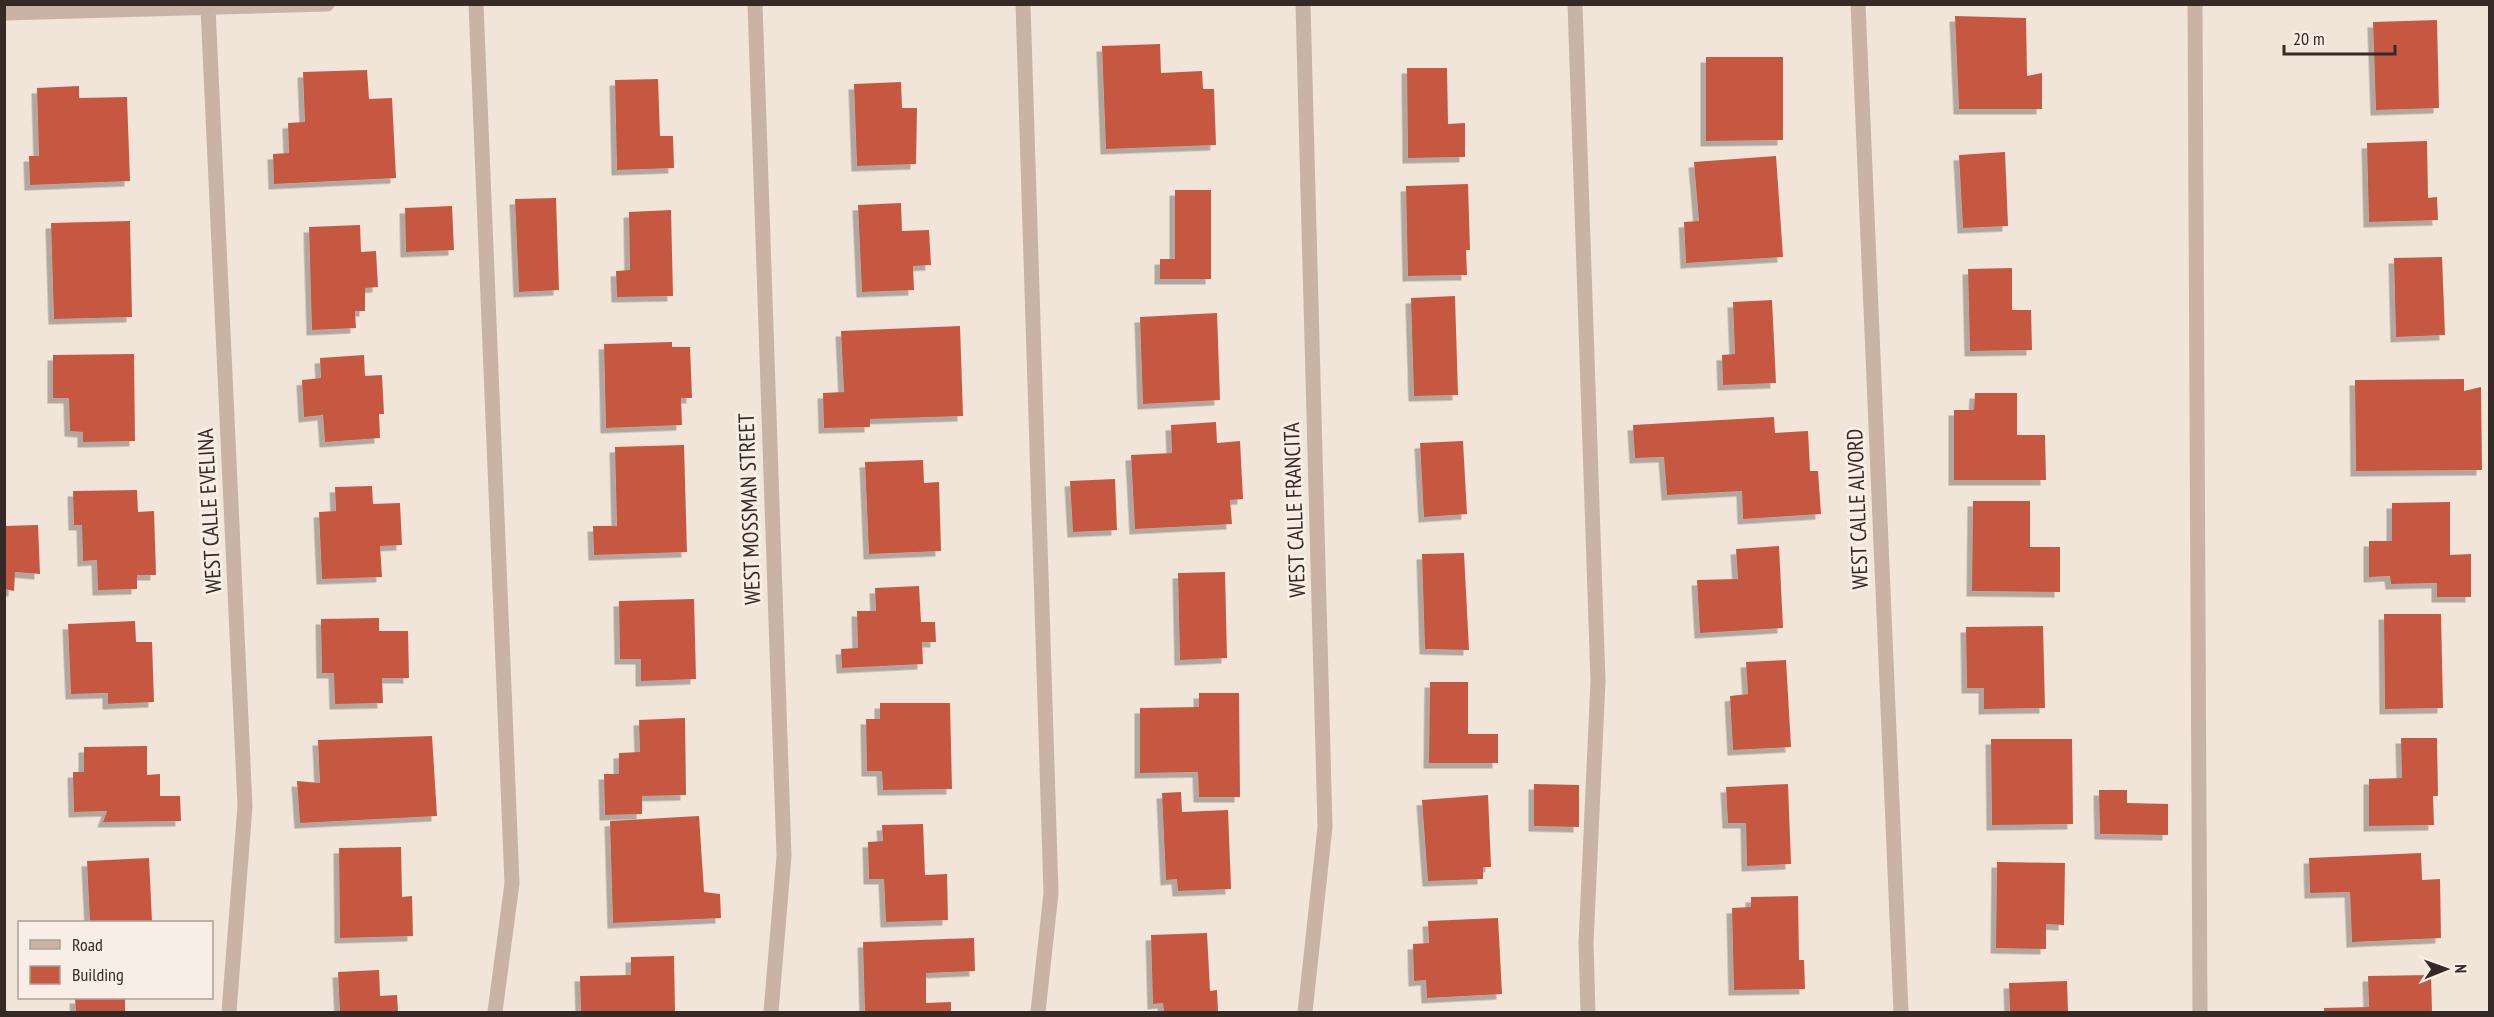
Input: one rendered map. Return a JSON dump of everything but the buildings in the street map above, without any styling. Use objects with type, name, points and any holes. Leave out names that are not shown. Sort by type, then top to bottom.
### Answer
[{"type":"street","points":[[4,13],[327,4]]},
{"type":"street","points":[[476,4],[512,883],[495,1012]]},
{"type":"street","name":"WEST MOSSMAN STREET","points":[[755,4],[784,856],[771,1012]]},
{"type":"street","points":[[1023,4],[1051,893],[1038,1012]]},
{"type":"street","name":"WEST CALLE FRANCITA","points":[[1303,4],[1325,827],[1305,1012]]},
{"type":"street","points":[[1575,4],[1598,681],[1586,943],[1588,1012]]},
{"type":"street","name":"WEST CALLE ALVORD","points":[[1858,4],[1901,1012]]},
{"type":"street","points":[[2195,4],[2200,1012]]},
{"type":"street","name":"WEST CALLE EVELINA","points":[[208,8],[245,806],[229,1012]]}]
